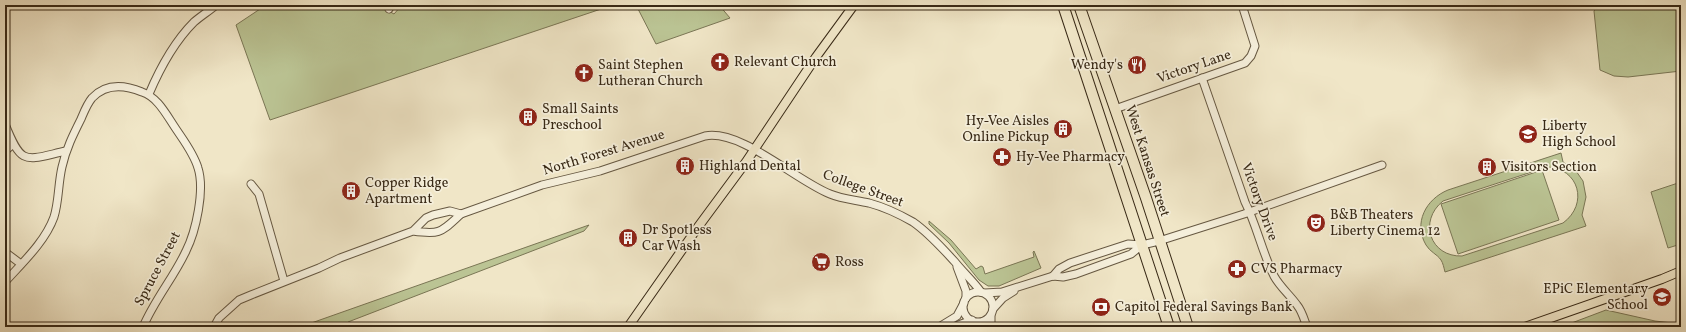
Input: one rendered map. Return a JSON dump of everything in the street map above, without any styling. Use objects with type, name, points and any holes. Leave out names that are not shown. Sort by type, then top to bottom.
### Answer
[{"type":"highway","points":[[1063,5],[1170,327]]},
{"type":"highway","name":"West Kansas Street","points":[[1079,5],[1188,327]]},
{"type":"main road","points":[[628,327],[698,227],[746,162],[816,57],[854,5]]},
{"type":"main road","points":[[1525,327],[1681,271]]},
{"type":"street","points":[[5,282],[43,238],[54,216],[66,151],[87,105],[99,92],[114,86],[123,86],[149,94],[163,64],[183,35],[198,19],[216,5]]},
{"type":"street","name":"Victory Lane","points":[[1115,109],[1241,65],[1248,60],[1255,46],[1242,5]]},
{"type":"street","name":"Victory Drive","points":[[1202,78],[1245,202],[1270,266],[1281,287],[1301,312],[1307,327]]},
{"type":"street","name":"Spruce Street","points":[[143,327],[151,309],[186,251],[195,224],[201,187],[198,168],[192,154],[162,109],[149,94]]},
{"type":"street","points":[[5,124],[13,144],[19,153],[26,157],[33,158],[66,151]]},
{"type":"street","name":"North Forest Avenue","points":[[413,231],[435,233],[445,229],[461,214],[542,185],[600,171],[705,136],[712,135],[727,137],[754,149]]},
{"type":"street","points":[[5,151],[13,144]]},
{"type":"street","name":"College Street","points":[[754,149],[802,179],[830,194],[891,210],[914,223],[938,242],[956,264],[983,292]]},
{"type":"street","points":[[1053,276],[1059,269],[1070,264],[1128,244],[1142,245],[1159,241],[1250,212],[1382,165]]},
{"type":"street","points":[[251,184],[259,194],[284,281]]},
{"type":"street","name":"North Forest Avenue","points":[[214,327],[219,318],[239,300],[340,258],[413,231],[426,218],[450,211],[461,214]]},
{"type":"street","points":[[939,327],[957,316],[965,301],[972,293],[1002,292],[1053,276],[1064,277],[1076,274],[1132,254],[1142,245]]},
{"type":"street","points":[[5,252],[20,264]]},
{"type":"street","name":"College Street","points":[[956,264],[966,291],[965,301]]},
{"type":"street","points":[[953,327],[985,320],[1003,298],[1021,287]]},
{"type":"street","points":[[983,292],[992,300],[991,327]]},
{"type":"street","points":[[965,301],[965,313],[976,323]]},
{"type":"green space","points":[[266,5],[378,5],[394,14],[402,5],[613,5],[270,120],[236,25]]},
{"type":"green space","points":[[636,5],[719,5],[730,18],[656,44]]},
{"type":"green space","points":[[1598,5],[1681,5],[1681,71],[1628,77],[1614,76],[1600,70],[1594,11]]},
{"type":"green space","points":[[1561,153],[1563,162],[1576,171],[1583,181],[1586,197],[1582,215],[1586,226],[1445,272],[1441,260],[1429,249],[1422,237],[1421,220],[1433,199],[1448,190]],"holes":[[[1547,167],[1558,169],[1567,174],[1573,180],[1577,188],[1578,197],[1576,206],[1571,215],[1563,223],[1462,256],[1451,255],[1442,251],[1435,244],[1431,236],[1431,218],[1435,209],[1443,201]]]},
{"type":"green space","points":[[1542,170],[1559,220],[1458,254],[1441,204]]},
{"type":"green space","points":[[1681,182],[1681,244],[1668,248],[1651,192]]},
{"type":"green space","points":[[929,221],[951,240],[976,269],[981,266],[983,267],[985,274],[1034,257],[1034,251],[1041,268],[999,286],[988,286],[979,280],[949,243],[929,224]]},
{"type":"green space","points":[[589,225],[584,231],[348,322],[349,327],[300,327]]},
{"type":"green space","points":[[1606,310],[1655,321],[1681,324],[1681,327],[1561,327]]},
{"type":"place","name":"Relevant Church","points":[[720,62]]},
{"type":"place","name":"Wendy's","points":[[1137,65]]},
{"type":"place","name":"Saint Stephen Lutheran Church","points":[[584,73]]},
{"type":"place","name":"Small Saints Preschool","points":[[528,117]]},
{"type":"place","name":"Hy-Vee Aisles Online Pickup","points":[[1063,129]]},
{"type":"place","name":"Liberty High School","points":[[1528,134]]},
{"type":"place","name":"Hy-Vee Pharmacy","points":[[1002,157]]},
{"type":"place","name":"Highland Dental","points":[[685,166]]},
{"type":"place","name":"Visitors Section","points":[[1487,167]]},
{"type":"place","name":"Copper Ridge Apartment","points":[[351,191]]},
{"type":"place","name":"B&B Theaters Liberty Cinema 12","points":[[1316,223]]},
{"type":"place","name":"Dr Spotless Car Wash","points":[[628,238]]},
{"type":"place","name":"Ross","points":[[821,262]]},
{"type":"place","name":"CVS Pharmacy","points":[[1237,269]]},
{"type":"place","name":"EPiC Elementary School","points":[[1662,297]]},
{"type":"place","name":"Capitol Federal Savings Bank","points":[[1101,307]]}]
